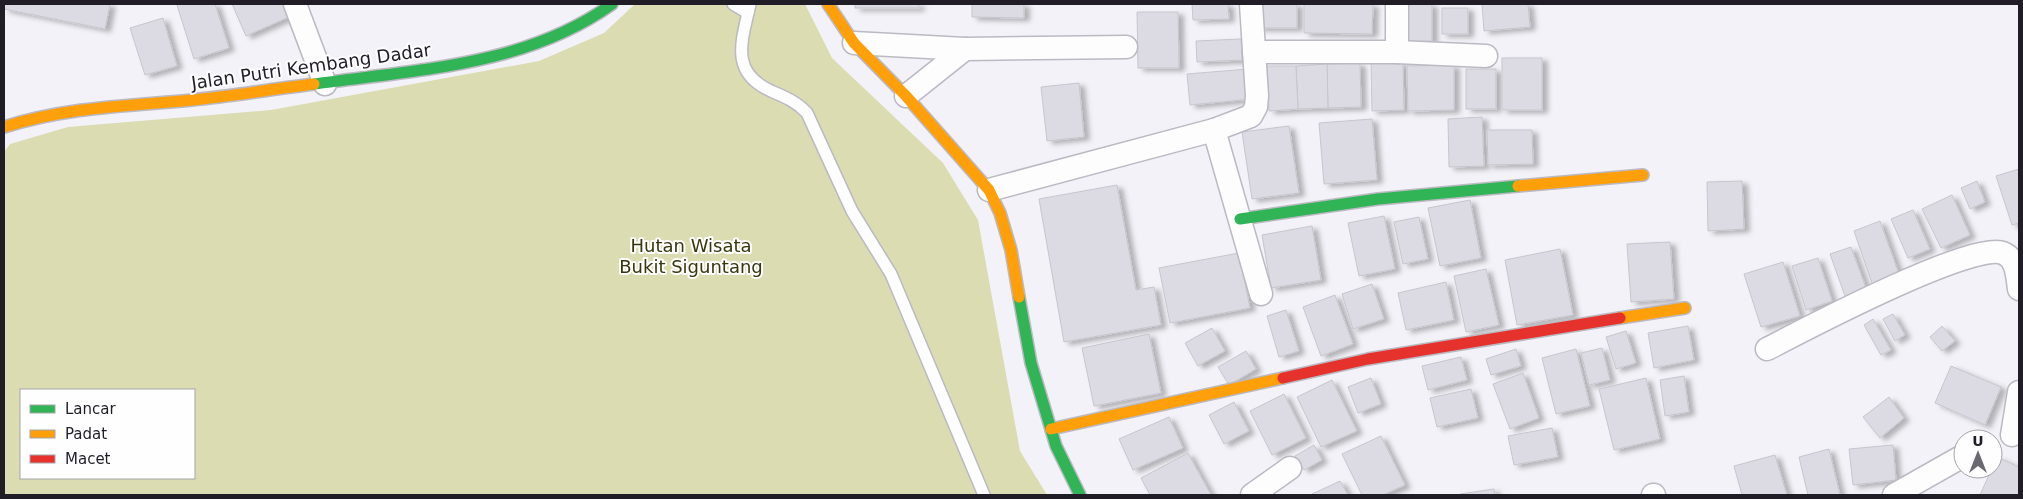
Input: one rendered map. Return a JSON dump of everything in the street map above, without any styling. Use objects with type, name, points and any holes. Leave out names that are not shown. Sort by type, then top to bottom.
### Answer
[{"type":"street","points":[[295,4],[326,84]]},
{"type":"street","name":"Jalan Putri Kembang Dadar","points":[[4,127],[35,117],[77,109],[194,100],[326,84],[456,65],[535,44],[587,22],[612,4]]},
{"type":"street","points":[[828,4],[854,43],[906,96],[989,190],[1000,213],[1012,250],[1032,363],[1056,446],[1080,495]]},
{"type":"street","points":[[989,190],[1214,130],[1251,116],[1256,106],[1257,96],[1251,4]]},
{"type":"street","points":[[1397,4],[1397,52]]},
{"type":"street","points":[[854,43],[965,49],[1126,47]]},
{"type":"street","points":[[906,96],[965,49]]},
{"type":"street","points":[[1254,52],[1397,52],[1486,56]]},
{"type":"street","points":[[1214,130],[1261,294]]},
{"type":"street","points":[[1240,219],[1378,198],[1643,175]]},
{"type":"street","points":[[1767,349],[1870,296],[1986,252],[2005,254],[2015,263],[2019,289]]},
{"type":"street","points":[[1051,429],[1368,359],[1685,308]]},
{"type":"street","points":[[2008,436],[2019,392]]},
{"type":"street","points":[[1894,495],[1953,462]]},
{"type":"street","points":[[1252,495],[1290,468]]},
{"type":"lane","points":[[733,4],[749,8],[744,31],[742,64],[748,77],[798,103],[807,113],[852,212],[891,274],[984,495]]},
{"type":"green space","name":"Hutan Wisata Bukit Siguntang","points":[[635,4],[805,4],[832,58],[943,163],[978,220],[1020,451],[1047,495],[4,495],[4,152],[10,144],[68,127],[271,110],[539,61],[604,33]]},
{"type":"building","points":[[4,4],[110,4],[105,29],[4,9]]},
{"type":"building","points":[[215,4],[229,48],[194,59],[177,5]]},
{"type":"building","points":[[232,4],[284,4],[289,17],[246,36]]},
{"type":"building","points":[[855,4],[919,4],[919,8],[855,8]]},
{"type":"building","points":[[972,4],[1024,4],[1024,18],[972,17]]},
{"type":"building","points":[[1192,4],[1228,4],[1229,19],[1193,20]]},
{"type":"building","points":[[1258,4],[1297,4],[1297,28],[1258,28]]},
{"type":"building","points":[[1304,4],[1373,4],[1372,34],[1304,33]]},
{"type":"building","points":[[1403,4],[1432,4],[1432,41],[1404,42]]},
{"type":"building","points":[[1482,4],[1528,4],[1530,27],[1484,31]]},
{"type":"building","points":[[1442,8],[1468,8],[1468,34],[1442,34]]},
{"type":"building","points":[[1137,12],[1178,12],[1179,68],[1138,68]]},
{"type":"building","points":[[163,18],[177,66],[145,75],[130,28]]},
{"type":"building","points":[[1241,39],[1242,60],[1197,62],[1196,41]]},
{"type":"building","points":[[1502,58],[1542,58],[1542,110],[1502,110]]},
{"type":"building","points":[[1403,62],[1404,110],[1372,111],[1371,63]]},
{"type":"building","points":[[1360,63],[1361,107],[1328,108],[1327,64]]},
{"type":"building","points":[[1327,64],[1328,108],[1298,109],[1296,66]]},
{"type":"building","points":[[1454,65],[1454,110],[1408,111],[1407,66]]},
{"type":"building","points":[[1267,66],[1296,66],[1298,109],[1269,111]]},
{"type":"building","points":[[1248,69],[1251,99],[1190,105],[1187,74]]},
{"type":"building","points":[[1466,69],[1496,69],[1496,109],[1466,109]]},
{"type":"building","points":[[1079,83],[1084,137],[1047,141],[1041,87]]},
{"type":"building","points":[[1482,117],[1484,166],[1449,167],[1448,119]]},
{"type":"building","points":[[1372,119],[1377,180],[1324,184],[1319,123]]},
{"type":"building","points":[[1289,126],[1299,193],[1252,199],[1242,132]]},
{"type":"building","points":[[1487,130],[1532,130],[1533,164],[1488,165]]},
{"type":"building","points":[[2019,169],[2019,223],[2012,225],[1996,176]]},
{"type":"building","points":[[1742,181],[1744,229],[1708,231],[1707,182]]},
{"type":"building","points":[[1977,181],[1985,202],[1970,209],[1961,188]]},
{"type":"building","points":[[1117,185],[1136,290],[1154,287],[1161,325],[1064,342],[1039,199]]},
{"type":"building","points":[[1952,195],[1970,235],[1941,248],[1922,209]]},
{"type":"building","points":[[1470,200],[1481,258],[1440,266],[1428,208]]},
{"type":"building","points":[[1913,210],[1930,249],[1908,258],[1891,219]]},
{"type":"building","points":[[1384,216],[1395,269],[1359,276],[1348,223]]},
{"type":"building","points":[[1419,217],[1428,259],[1403,264],[1394,222]]},
{"type":"building","points":[[1880,221],[1900,277],[1873,286],[1854,231]]},
{"type":"building","points":[[1312,226],[1321,280],[1271,288],[1262,235]]},
{"type":"building","points":[[1670,242],[1674,299],[1631,302],[1627,244]]},
{"type":"building","points":[[1851,247],[1866,288],[1845,296],[1830,254]]},
{"type":"building","points":[[1560,249],[1573,315],[1517,325],[1505,260]]},
{"type":"building","points":[[1239,253],[1250,308],[1170,323],[1159,268]]},
{"type":"building","points":[[1818,258],[1832,301],[1806,310],[1792,266]]},
{"type":"building","points":[[1783,262],[1800,316],[1761,327],[1744,274]]},
{"type":"building","points":[[1486,269],[1499,325],[1466,332],[1454,276]]},
{"type":"building","points":[[1446,282],[1454,320],[1406,330],[1398,293]]},
{"type":"building","points":[[1372,284],[1384,319],[1353,329],[1342,294]]},
{"type":"building","points":[[1335,295],[1353,344],[1321,356],[1303,307]]},
{"type":"building","points":[[1286,310],[1299,351],[1279,357],[1267,316]]},
{"type":"building","points":[[1893,314],[1905,335],[1895,341],[1883,319]]},
{"type":"building","points":[[1873,319],[1891,350],[1881,355],[1864,325]]},
{"type":"building","points":[[1688,326],[1694,360],[1654,368],[1648,333]]},
{"type":"building","points":[[1942,326],[1955,341],[1942,351],[1930,337]]},
{"type":"building","points":[[1212,328],[1225,351],[1198,366],[1185,343]]},
{"type":"building","points":[[1626,331],[1636,363],[1616,369],[1606,337]]},
{"type":"building","points":[[1149,334],[1161,393],[1094,406],[1082,348]]},
{"type":"building","points":[[1602,348],[1610,380],[1589,385],[1581,353]]},
{"type":"building","points":[[1516,349],[1521,366],[1491,375],[1486,359]]},
{"type":"building","points":[[1576,349],[1590,406],[1556,414],[1542,358]]},
{"type":"building","points":[[1246,351],[1256,369],[1229,385],[1218,367]]},
{"type":"building","points":[[1461,357],[1467,380],[1428,390],[1422,366]]},
{"type":"building","points":[[1951,366],[2001,387],[1985,425],[1935,403]]},
{"type":"building","points":[[1523,373],[1539,418],[1510,429],[1493,384]]},
{"type":"building","points":[[1684,376],[1689,412],[1665,416],[1660,380]]},
{"type":"building","points":[[1371,378],[1381,404],[1358,413],[1348,387]]},
{"type":"building","points":[[1646,378],[1660,439],[1614,450],[1599,389]]},
{"type":"building","points":[[1332,380],[1357,431],[1321,447],[1297,397]]},
{"type":"building","points":[[1471,389],[1478,418],[1437,427],[1430,398]]},
{"type":"building","points":[[1284,394],[1306,438],[1272,455],[1250,411]]},
{"type":"building","points":[[1889,397],[1904,418],[1880,438],[1863,417]]},
{"type":"building","points":[[1234,402],[1249,431],[1224,444],[1209,415]]},
{"type":"building","points":[[1169,417],[1183,448],[1133,470],[1119,439]]},
{"type":"building","points":[[1552,428],[1558,457],[1514,465],[1508,436]]},
{"type":"building","points":[[1381,436],[1405,485],[1383,495],[1362,495],[1342,454]]},
{"type":"building","points":[[1314,445],[1322,460],[1304,470],[1295,456]]},
{"type":"building","points":[[1893,445],[1896,480],[1853,485],[1849,449]]},
{"type":"building","points":[[1829,449],[1840,495],[1808,495],[1799,457]]},
{"type":"building","points":[[1188,453],[1211,495],[1150,495],[1141,478]]},
{"type":"building","points":[[1775,455],[1787,495],[1742,495],[1734,466]]},
{"type":"building","points":[[2003,460],[2019,467],[2019,495],[1980,495],[1987,479],[2003,479]]},
{"type":"building","points":[[1340,481],[1348,495],[1310,495]]},
{"type":"building","points":[[1494,489],[1495,495],[1460,495],[1460,494]]},
{"type":"traffic: fast","points":[[314,84],[430,69],[507,53],[543,41],[579,25],[612,4]]},
{"type":"traffic: fast","points":[[1240,219],[1378,199],[1518,186]]},
{"type":"traffic: fast","points":[[1019,297],[1031,363],[1056,446],[1080,495]]},
{"type":"traffic: slow","points":[[828,4],[854,43],[906,96],[989,190],[1000,213],[1011,250],[1019,297]]},
{"type":"traffic: slow","points":[[4,127],[74,111],[207,98],[314,84]]},
{"type":"traffic: slow","points":[[1518,186],[1643,175]]},
{"type":"traffic: slow","points":[[1620,318],[1685,308]]},
{"type":"traffic: slow","points":[[1051,429],[1283,378]]},
{"type":"traffic: jam","points":[[1283,378],[1368,359],[1620,318]]}]
